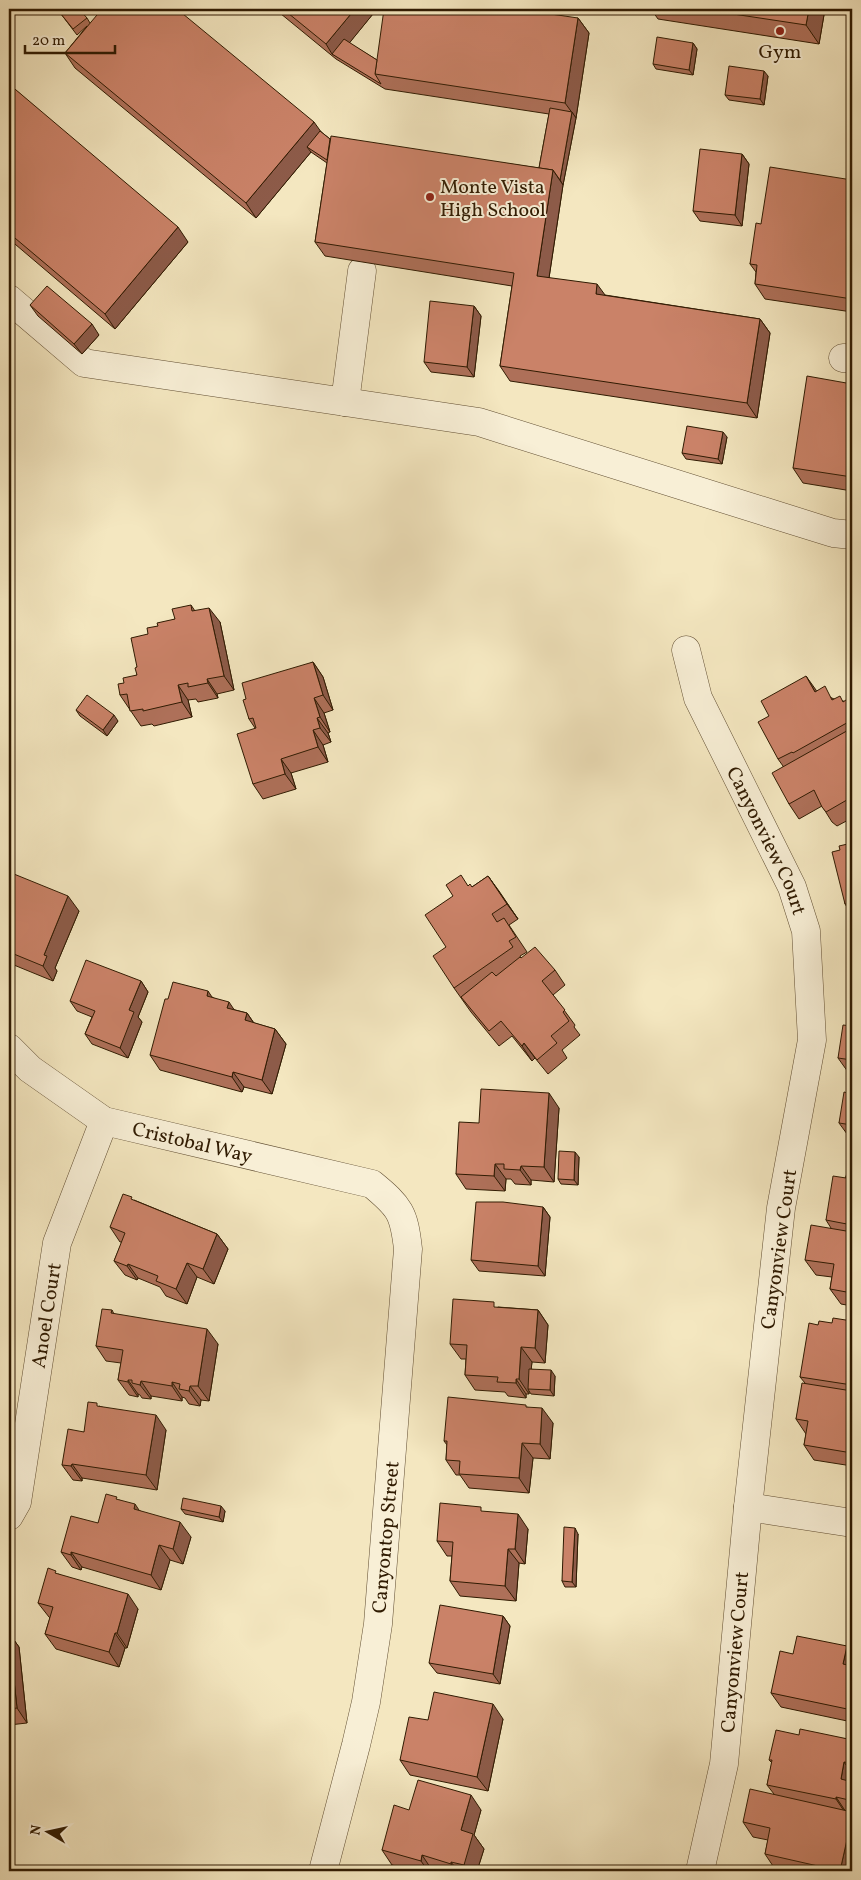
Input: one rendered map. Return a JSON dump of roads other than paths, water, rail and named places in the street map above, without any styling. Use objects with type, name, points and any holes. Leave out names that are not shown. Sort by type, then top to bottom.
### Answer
[{"type":"street","points":[[345,402],[362,271]]},
{"type":"street","points":[[9,299],[84,363],[479,422],[833,533],[852,535]]},
{"type":"street","name":"Canyonview Court","points":[[686,650],[698,698],[792,886],[806,931],[812,1040],[781,1208],[748,1507],[724,1764],[700,1871]]},
{"type":"street","name":"Cristobal Way","points":[[9,1048],[30,1070],[104,1120],[372,1184],[392,1200]]},
{"type":"street","name":"Anoel Court","points":[[9,1516],[18,1502],[58,1243],[104,1120]]},
{"type":"street","name":"Canyontop Street","points":[[323,1871],[338,1821],[362,1719],[378,1624],[408,1249],[405,1222],[392,1200]]},
{"type":"street","points":[[748,1507],[852,1523]]},
{"type":"place","name":"Gym","points":[[780,31]]},
{"type":"place","name":"Monte Vista High School","points":[[430,197]]}]
